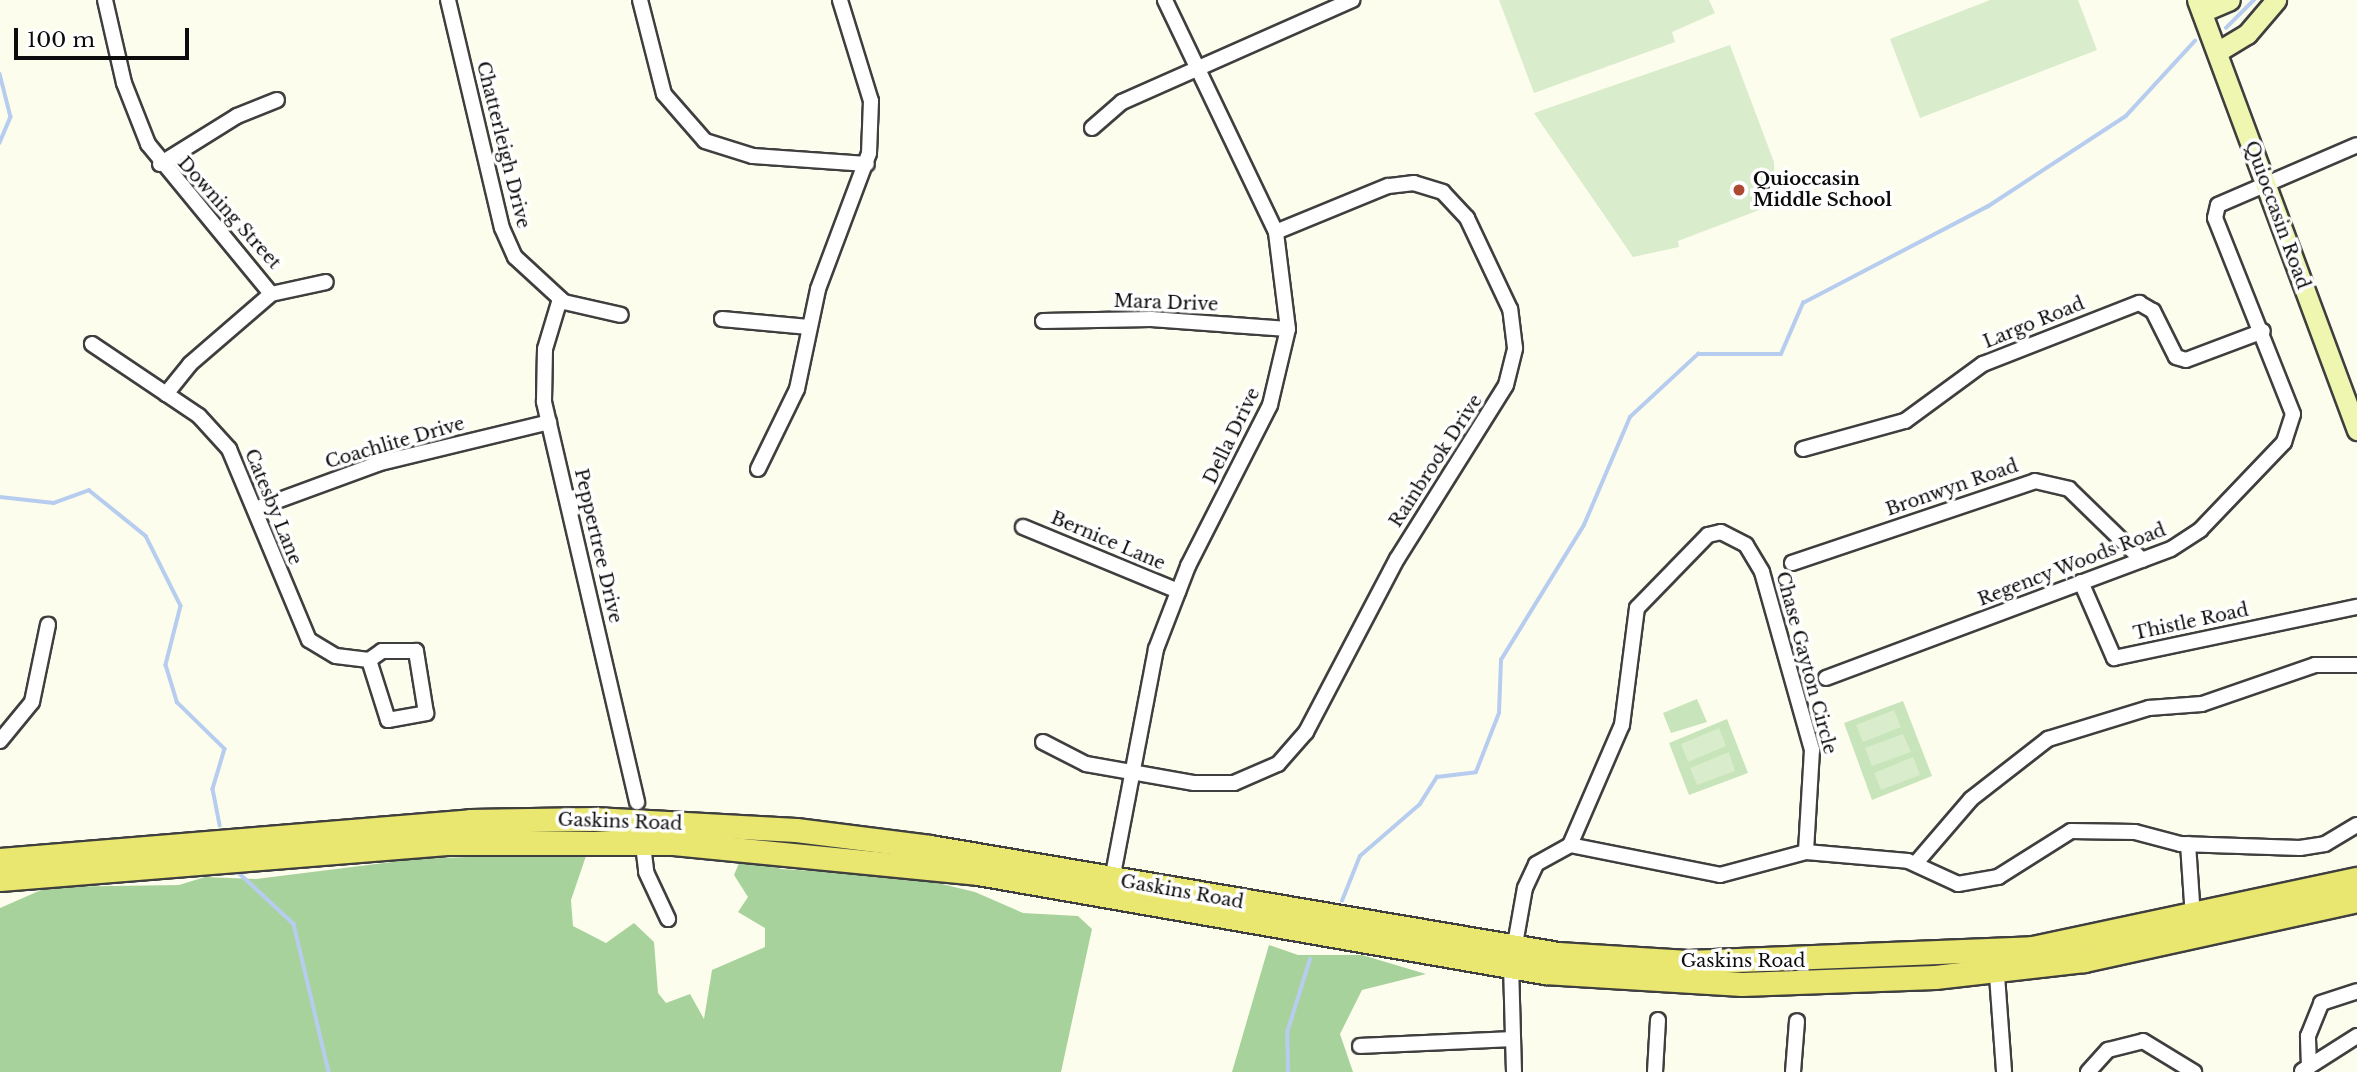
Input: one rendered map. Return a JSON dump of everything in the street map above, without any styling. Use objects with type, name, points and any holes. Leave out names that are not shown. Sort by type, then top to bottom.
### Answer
[{"type":"main road","points":[[2199,6],[2230,0]]},
{"type":"main road","points":[[2217,52],[2247,34],[2276,0]]},
{"type":"main road","name":"Quioccasin Road","points":[[2199,6],[2352,400],[2357,430]]},
{"type":"main road","name":"Gaskins Road","points":[[0,860],[439,822],[640,822],[845,835],[1111,889],[1513,957],[1688,962],[1995,961],[2166,945],[2357,900]]},
{"type":"main road","name":"Gaskins Road","points":[[0,879],[447,843],[640,822]]},
{"type":"main road","name":"Gaskins Road","points":[[1995,961],[2357,879]]},
{"type":"street","name":"Downing Street","points":[[105,0],[135,118],[160,164],[271,294]]},
{"type":"street","name":"Chatterleigh Drive","points":[[447,0],[507,242],[533,279],[560,299],[621,315]]},
{"type":"street","points":[[640,0],[664,94],[705,141],[753,156],[867,164]]},
{"type":"street","points":[[758,469],[797,389],[809,327],[867,164],[871,101],[840,0]]},
{"type":"street","name":"Della Drive","points":[[1111,889],[1151,666],[1178,591],[1270,405],[1288,329],[1276,232],[1165,0]]},
{"type":"street","points":[[1092,128],[1111,108],[1352,0]]},
{"type":"street","points":[[160,164],[237,116],[277,100]]},
{"type":"street","name":"Regency Woods Road","points":[[1826,678],[2142,560],[2192,538],[2290,430],[2293,407],[2214,215],[2221,200],[2357,145]]},
{"type":"street","name":"Rainbrook Drive","points":[[1043,742],[1071,759],[1218,785],[1257,776],[1289,755],[1412,534],[1510,374],[1515,348],[1510,309],[1467,218],[1443,192],[1414,183],[1388,186],[1276,232]]},
{"type":"street","points":[[166,394],[190,364],[271,294],[326,282]]},
{"type":"street","name":"Peppertree Drive","points":[[560,299],[542,364],[549,422],[640,822],[650,885],[668,919]]},
{"type":"street","name":"Largo Road","points":[[1803,449],[1905,421],[1983,364],[2139,303],[2153,311],[2176,357],[2186,360],[2263,331]]},
{"type":"street","points":[[722,319],[809,327]]},
{"type":"street","name":"Mara Drive","points":[[1043,321],[1151,319],[1288,329]]},
{"type":"street","name":"Catesby Lane","points":[[92,344],[166,394],[219,435],[255,509],[307,636],[336,656],[369,660],[382,651],[416,651],[426,713],[388,720],[369,660]]},
{"type":"street","name":"Coachlite Drive","points":[[255,509],[380,463],[549,422]]},
{"type":"street","name":"Bronwyn Road","points":[[1792,563],[2035,481],[2069,489],[2142,560]]},
{"type":"street","name":"Bernice Lane","points":[[1023,527],[1178,591]]},
{"type":"street","name":"Chase Gayton Circle","points":[[1570,845],[1622,725],[1637,608],[1708,536],[1721,532],[1746,545],[1762,572],[1812,750],[1805,852]]},
{"type":"street","name":"Thistle Road","points":[[2081,583],[2104,646],[2114,657],[2357,607]]},
{"type":"street","points":[[0,741],[32,702],[48,625]]},
{"type":"street","points":[[1916,863],[1971,799],[2048,739],[2148,708],[2202,704],[2315,665],[2357,665]]},
{"type":"street","points":[[1514,1072],[1513,957],[1536,864],[1570,845],[1720,875],[1805,852],[1916,863],[1950,882],[1977,883],[2071,831],[2135,832],[2189,844],[2300,848],[2325,844],[2357,825]]},
{"type":"street","points":[[2189,844],[2185,871],[2193,918]]},
{"type":"street","points":[[1995,961],[2004,1072]]},
{"type":"street","points":[[2305,1070],[2305,1056],[2315,1012],[2333,995],[2357,991]]},
{"type":"street","points":[[1655,1072],[1658,1020]]},
{"type":"street","points":[[1793,1072],[1797,1021]]},
{"type":"street","points":[[2305,1070],[2357,1036]]},
{"type":"street","points":[[1360,1046],[1512,1039]]},
{"type":"street","points":[[2088,1072],[2108,1050],[2143,1041],[2194,1072]]},
{"type":"green space","points":[[1499,0],[1709,0],[1715,13],[1672,32],[1675,42],[1534,93]]},
{"type":"green space","points":[[1990,0],[2078,0],[2097,50],[1920,118],[1890,39]]},
{"type":"green space","points":[[1730,45],[1774,162],[1775,204],[1678,241],[1679,247],[1633,257],[1534,113]]},
{"type":"green space","points":[[1697,699],[1707,722],[1671,733],[1663,713]]},
{"type":"green space","points":[[1903,701],[1932,776],[1872,800],[1844,723]]},
{"type":"green space","points":[[1894,710],[1901,727],[1863,742],[1856,725]]},
{"type":"green space","points":[[1727,719],[1748,773],[1689,795],[1669,743]]},
{"type":"green space","points":[[1719,728],[1726,746],[1688,762],[1681,744]]},
{"type":"green space","points":[[1903,734],[1911,752],[1872,766],[1865,748]]},
{"type":"green space","points":[[1729,752],[1735,771],[1697,785],[1690,768]]},
{"type":"green space","points":[[1913,757],[1920,775],[1881,790],[1874,773]]},
{"type":"green space","points":[[516,855],[586,856],[571,900],[573,926],[606,943],[634,923],[654,942],[658,993],[666,1003],[690,994],[704,1019],[712,970],[765,947],[765,928],[738,912],[748,897],[734,875],[742,856],[781,869],[913,877],[975,892],[1023,913],[1078,916],[1092,929],[1061,1072],[0,1072],[0,908],[48,887],[179,885],[205,877],[256,879],[416,859]]},
{"type":"green space","points":[[1269,945],[1298,955],[1362,955],[1426,974],[1362,990],[1340,1034],[1353,1072],[1232,1072]]},
{"type":"waterway","points":[[2226,28],[2254,0]]},
{"type":"waterway","points":[[1342,901],[1360,856],[1420,804],[1437,777],[1476,772],[1499,713],[1501,660],[1584,525],[1630,417],[1698,354],[1781,354],[1803,303],[1987,207],[2126,116],[2195,41]]},
{"type":"waterway","points":[[0,74],[11,117],[0,143]]},
{"type":"waterway","points":[[0,497],[54,503],[89,490],[146,536],[181,606],[166,665],[177,702],[225,749],[213,789],[220,825]]},
{"type":"waterway","points":[[238,872],[294,924],[329,1072]]},
{"type":"waterway","points":[[1288,1072],[1287,1033],[1310,959]]},
{"type":"place","name":"Quioccasin Middle School","points":[[1739,190]]}]
